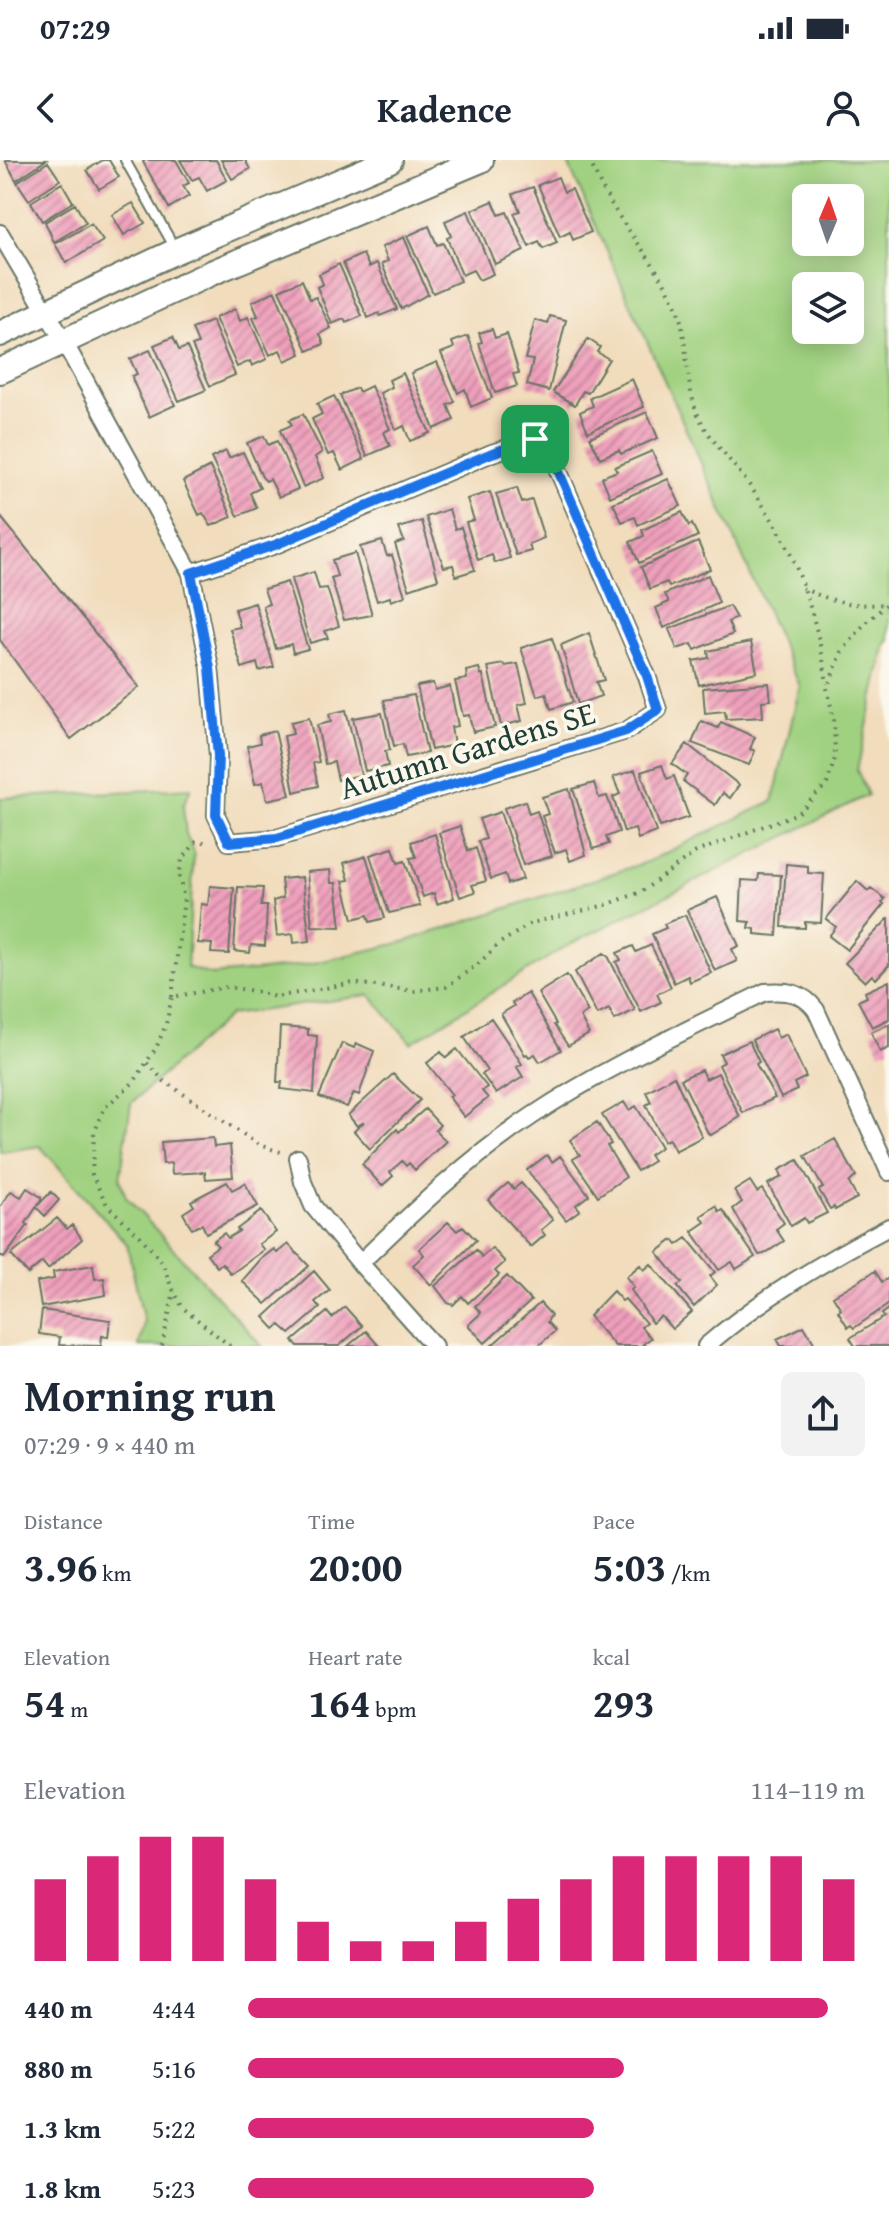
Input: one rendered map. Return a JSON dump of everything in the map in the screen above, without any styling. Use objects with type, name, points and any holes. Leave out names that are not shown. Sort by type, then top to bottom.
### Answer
[{"type":"street","points":[[0,334],[176,251],[390,160]]},
{"type":"street","points":[[0,371],[308,231],[481,160]]},
{"type":"street","points":[[0,233],[63,340],[191,573],[213,697],[218,756],[216,815],[229,842]]},
{"type":"street","name":"Autumn Gardens SE","points":[[191,573],[275,545],[492,453],[535,439],[555,463],[647,676],[658,710],[626,731],[277,838],[229,842]]},
{"type":"street","points":[[360,1263],[441,1185],[531,1116],[601,1073],[765,992],[794,992],[816,1010],[889,1172]]},
{"type":"street","points":[[298,1158],[313,1206],[434,1346]]},
{"type":"street","points":[[706,1346],[792,1282],[889,1227]]},
{"type":"lane","points":[[125,160],[176,251]]},
{"type":"path","points":[[172,997],[227,987],[275,997],[353,983],[414,991],[446,987],[500,943],[532,923],[606,905],[641,892],[696,852],[798,813],[827,784],[835,758],[834,721],[822,648],[788,549],[773,520],[698,416],[681,320],[674,299],[613,211],[590,160]]},
{"type":"path","points":[[802,588],[829,601],[887,603]]},
{"type":"path","points":[[827,688],[842,652],[887,603]]},
{"type":"path","points":[[229,842],[196,842],[182,860],[179,876],[183,910],[166,1024],[157,1046],[134,1082],[104,1108],[94,1134],[92,1175],[107,1205],[162,1262],[183,1308],[230,1346]]},
{"type":"path","points":[[147,1063],[164,1081],[259,1145],[298,1158]]},
{"type":"path","points":[[162,1346],[174,1291]]},
{"type":"green space","points":[[889,160],[889,642],[886,643],[857,770],[868,795],[570,944],[411,1043],[370,995],[230,1015],[131,1103],[120,1179],[126,1197],[262,1346],[139,1346],[144,1322],[127,1244],[40,1146],[0,1152],[0,798],[191,788],[183,806],[186,834],[194,853],[187,967],[211,975],[306,965],[404,942],[647,862],[773,801],[800,686],[567,161]]},
{"type":"building","points":[[5,160],[46,160],[16,180]]},
{"type":"building","points":[[103,160],[109,160],[119,177],[99,189],[87,170]]},
{"type":"building","points":[[176,160],[189,183],[183,186],[189,196],[169,208],[143,162]]},
{"type":"building","points":[[180,160],[216,160],[227,180],[207,191],[199,177],[192,180]]},
{"type":"building","points":[[221,160],[245,160],[250,169],[232,179]]},
{"type":"building","points":[[48,162],[60,180],[29,200],[17,182]]},
{"type":"building","points":[[558,177],[564,192],[572,189],[591,232],[573,240],[570,232],[560,237],[538,185]]},
{"type":"building","points":[[62,183],[73,202],[42,221],[31,202]]},
{"type":"building","points":[[533,187],[557,243],[543,249],[539,242],[529,247],[514,213],[520,211],[513,194]]},
{"type":"building","points":[[493,201],[499,215],[507,212],[524,251],[495,264],[472,210]]},
{"type":"building","points":[[133,203],[145,223],[124,235],[112,215]]},
{"type":"building","points":[[75,204],[86,223],[54,242],[45,222]]},
{"type":"building","points":[[468,211],[493,274],[479,280],[473,270],[462,275],[447,238],[451,236],[445,221]]},
{"type":"building","points":[[91,224],[103,241],[66,263],[55,244]]},
{"type":"building","points":[[429,226],[437,245],[443,243],[460,281],[433,293],[407,236]]},
{"type":"building","points":[[404,237],[428,294],[401,309],[382,264],[388,261],[382,247]]},
{"type":"building","points":[[363,254],[369,267],[377,263],[397,309],[368,318],[343,263]]},
{"type":"building","points":[[339,264],[362,316],[346,323],[344,319],[332,324],[317,287],[323,284],[319,274]]},
{"type":"building","points":[[302,280],[310,299],[316,297],[331,328],[320,334],[324,344],[308,351],[279,290]]},
{"type":"building","points":[[275,291],[301,354],[285,361],[280,350],[270,355],[253,318],[258,316],[252,302]]},
{"type":"building","points":[[235,309],[240,321],[248,317],[267,359],[252,366],[250,361],[237,367],[215,318]]},
{"type":"building","points":[[550,316],[566,320],[549,391],[527,385],[533,360],[525,359],[535,320],[548,324]]},
{"type":"building","points":[[212,321],[235,375],[210,386],[192,346],[198,344],[192,329]]},
{"type":"building","points":[[492,329],[495,338],[507,334],[519,373],[513,374],[517,386],[495,393],[479,343],[482,342],[479,333]]},
{"type":"building","points":[[468,336],[492,398],[471,407],[465,389],[458,393],[441,353],[454,348],[452,342]]},
{"type":"building","points":[[173,337],[179,350],[187,347],[206,390],[179,401],[154,345]]},
{"type":"building","points":[[588,339],[600,347],[597,352],[609,359],[588,393],[583,391],[575,405],[553,392]]},
{"type":"building","points":[[150,350],[175,405],[149,417],[133,381],[132,376],[137,374],[130,359]]},
{"type":"building","points":[[437,362],[455,402],[448,405],[454,420],[434,429],[411,373]]},
{"type":"building","points":[[403,373],[430,433],[410,441],[404,426],[396,430],[380,393],[392,387],[389,380]]},
{"type":"building","points":[[632,379],[644,407],[588,432],[580,412],[593,406],[590,398]]},
{"type":"building","points":[[371,386],[390,429],[384,432],[390,446],[367,456],[340,395],[357,388],[359,392]]},
{"type":"building","points":[[334,396],[364,459],[342,470],[334,453],[328,455],[312,419],[322,414],[317,404]]},
{"type":"building","points":[[647,412],[658,438],[621,454],[619,450],[600,458],[590,437]]},
{"type":"building","points":[[303,414],[322,452],[315,457],[324,478],[303,487],[280,430],[292,425],[289,420]]},
{"type":"building","points":[[264,436],[268,445],[277,441],[298,489],[279,497],[270,479],[266,481],[262,477],[247,443]]},
{"type":"building","points":[[226,451],[229,458],[243,452],[260,488],[250,493],[257,508],[238,516],[211,458]]},
{"type":"building","points":[[652,451],[662,474],[610,497],[602,477],[617,471],[615,467]]},
{"type":"building","points":[[210,467],[232,517],[211,526],[203,513],[199,515],[183,481]]},
{"type":"building","points":[[668,479],[681,506],[638,525],[635,517],[622,522],[613,503]]},
{"type":"building","points":[[517,488],[522,503],[532,500],[544,538],[529,544],[531,551],[516,555],[496,494]]},
{"type":"building","points":[[490,492],[510,558],[495,563],[492,555],[478,560],[466,522],[474,520],[467,499]]},
{"type":"building","points":[[449,509],[455,529],[461,527],[475,570],[456,576],[453,565],[444,567],[426,517]]},
{"type":"building","points":[[682,512],[698,536],[639,563],[630,542],[644,536],[642,530]]},
{"type":"building","points":[[0,516],[139,687],[71,739],[0,640]]},
{"type":"building","points":[[422,521],[438,579],[409,589],[395,544],[404,541],[399,528]]},
{"type":"building","points":[[382,541],[387,556],[392,555],[405,596],[391,601],[390,597],[377,601],[360,547]]},
{"type":"building","points":[[698,542],[710,569],[669,587],[667,582],[650,589],[641,567]]},
{"type":"building","points":[[355,553],[372,615],[344,620],[331,578],[337,576],[332,560]]},
{"type":"building","points":[[314,572],[319,589],[327,588],[339,626],[325,631],[328,638],[310,643],[291,579]]},
{"type":"building","points":[[708,575],[719,603],[664,628],[656,608],[669,602],[665,594]]},
{"type":"building","points":[[287,582],[308,649],[293,653],[291,644],[276,649],[263,606],[269,604],[264,589]]},
{"type":"building","points":[[255,603],[274,667],[259,671],[257,663],[242,668],[230,629],[240,627],[235,609]]},
{"type":"building","points":[[729,606],[736,618],[728,622],[733,634],[695,650],[692,644],[677,649],[669,629]]},
{"type":"building","points":[[589,633],[604,680],[596,682],[601,696],[578,704],[561,645]]},
{"type":"building","points":[[552,638],[573,702],[551,709],[546,693],[537,696],[521,648]]},
{"type":"building","points":[[751,642],[757,672],[699,685],[693,661],[709,658],[708,651]]},
{"type":"building","points":[[518,664],[527,703],[518,705],[522,721],[501,726],[488,667]]},
{"type":"building","points":[[479,668],[495,727],[473,732],[469,715],[463,716],[455,681],[467,679],[466,671]]},
{"type":"building","points":[[433,683],[435,690],[450,686],[458,726],[451,727],[454,745],[431,750],[417,686]]},
{"type":"building","points":[[769,683],[771,700],[762,701],[763,717],[726,719],[725,711],[705,713],[703,688]]},
{"type":"building","points":[[414,695],[427,753],[406,757],[403,744],[394,746],[384,700]]},
{"type":"building","points":[[346,710],[361,775],[338,780],[334,762],[325,764],[317,725],[331,722],[329,714]]},
{"type":"building","points":[[382,713],[390,750],[385,751],[388,766],[365,771],[353,718]]},
{"type":"building","points":[[309,718],[319,762],[313,763],[318,786],[294,792],[284,736],[293,734],[291,722]]},
{"type":"building","points":[[701,721],[718,728],[721,722],[755,737],[750,749],[755,751],[749,765],[692,743]]},
{"type":"building","points":[[275,731],[290,795],[267,800],[263,782],[255,784],[247,746],[260,743],[259,735]]},
{"type":"building","points":[[687,744],[739,785],[730,798],[723,793],[715,805],[683,781],[687,775],[672,764]]},
{"type":"building","points":[[662,765],[667,779],[674,776],[689,817],[660,827],[641,772]]},
{"type":"building","points":[[635,770],[656,832],[638,839],[635,829],[624,832],[613,797],[620,794],[613,777]]},
{"type":"building","points":[[594,783],[599,798],[607,796],[619,832],[606,837],[609,844],[593,849],[573,789]]},
{"type":"building","points":[[569,789],[586,855],[570,861],[566,849],[555,853],[542,816],[548,814],[542,797]]},
{"type":"building","points":[[525,801],[529,814],[537,811],[552,856],[523,865],[504,808]]},
{"type":"building","points":[[500,812],[523,879],[508,884],[505,874],[491,879],[478,841],[486,839],[479,819]]},
{"type":"building","points":[[460,826],[468,851],[476,848],[486,881],[472,885],[475,892],[460,897],[439,833]]},
{"type":"building","points":[[435,834],[454,898],[437,904],[434,893],[423,897],[410,858],[416,857],[411,842]]},
{"type":"building","points":[[393,848],[398,863],[405,861],[420,906],[389,913],[370,855]]},
{"type":"building","points":[[366,856],[385,918],[370,922],[368,915],[353,919],[343,881],[349,880],[344,863]]},
{"type":"building","points":[[786,864],[808,866],[808,873],[824,874],[821,923],[805,922],[805,928],[782,927]]},
{"type":"building","points":[[330,870],[331,883],[336,883],[341,927],[312,926],[307,872]]},
{"type":"building","points":[[759,874],[781,875],[777,936],[755,934],[755,929],[749,928],[750,922],[740,921],[742,880],[758,881]]},
{"type":"building","points":[[302,877],[310,941],[294,943],[293,934],[277,936],[273,901],[283,898],[281,879]]},
{"type":"building","points":[[857,881],[868,891],[871,888],[885,899],[847,950],[829,936],[836,927],[826,919]]},
{"type":"building","points":[[210,886],[234,888],[229,954],[211,953],[212,944],[198,943],[201,904],[208,905]]},
{"type":"building","points":[[238,887],[263,888],[261,906],[267,906],[265,946],[251,945],[250,953],[234,951]]},
{"type":"building","points":[[717,897],[739,946],[732,949],[737,961],[715,971],[687,910]]},
{"type":"building","points":[[685,915],[711,973],[690,982],[688,976],[674,983],[652,934],[666,928],[664,924]]},
{"type":"building","points":[[889,918],[889,965],[876,979],[872,975],[865,982],[845,963]]},
{"type":"building","points":[[651,945],[671,987],[657,994],[661,1002],[641,1012],[616,962],[621,960],[617,953],[633,946],[636,952]]},
{"type":"building","points":[[604,953],[635,1010],[615,1020],[609,1009],[597,1015],[575,972]]},
{"type":"building","points":[[567,975],[588,1012],[580,1017],[589,1034],[568,1046],[538,993]]},
{"type":"building","points":[[889,981],[889,1019],[872,1027],[858,1001],[867,997],[865,992]]},
{"type":"building","points":[[528,993],[561,1050],[540,1062],[535,1054],[525,1055],[501,1014]]},
{"type":"building","points":[[491,1018],[522,1064],[517,1067],[523,1077],[496,1094],[482,1074],[487,1071],[464,1037]]},
{"type":"building","points":[[889,1024],[889,1048],[880,1052],[871,1032]]},
{"type":"building","points":[[280,1027],[308,1029],[308,1035],[317,1036],[314,1093],[281,1089],[282,1082],[277,1082]]},
{"type":"building","points":[[774,1029],[778,1038],[786,1034],[806,1077],[794,1083],[797,1090],[781,1098],[752,1040]]},
{"type":"building","points":[[749,1041],[759,1062],[756,1064],[775,1098],[743,1113],[719,1065],[724,1062],[720,1054]]},
{"type":"building","points":[[342,1043],[354,1048],[356,1043],[374,1051],[359,1095],[354,1093],[347,1107],[319,1097]]},
{"type":"building","points":[[457,1049],[487,1087],[482,1091],[488,1098],[464,1117],[449,1097],[452,1095],[427,1063],[441,1052],[446,1058]]},
{"type":"building","points":[[701,1070],[706,1079],[718,1073],[740,1117],[711,1135],[681,1079]]},
{"type":"building","points":[[393,1074],[420,1100],[370,1149],[354,1131],[364,1122],[357,1126],[348,1115]]},
{"type":"building","points":[[674,1076],[702,1137],[675,1151],[669,1139],[664,1141],[646,1105],[651,1102],[646,1092]]},
{"type":"building","points":[[624,1102],[629,1110],[636,1106],[661,1147],[649,1155],[653,1161],[637,1171],[602,1115]]},
{"type":"building","points":[[425,1109],[440,1125],[435,1130],[446,1141],[415,1170],[402,1161],[390,1172],[393,1176],[382,1186],[362,1164],[397,1129],[399,1132]]},
{"type":"building","points":[[597,1122],[626,1177],[598,1196],[573,1159],[580,1155],[570,1140]]},
{"type":"building","points":[[213,1138],[214,1147],[230,1145],[233,1177],[206,1179],[205,1172],[172,1174],[171,1163],[163,1164],[161,1142]]},
{"type":"building","points":[[835,1139],[856,1176],[849,1183],[857,1198],[835,1210],[834,1207],[830,1209],[819,1190],[823,1188],[805,1156]]},
{"type":"building","points":[[547,1155],[552,1162],[560,1156],[589,1195],[576,1205],[580,1210],[566,1220],[527,1170]]},
{"type":"building","points":[[798,1160],[827,1213],[807,1223],[804,1218],[791,1226],[768,1184],[782,1177],[779,1170]]},
{"type":"building","points":[[750,1181],[757,1192],[762,1189],[784,1223],[776,1229],[784,1241],[759,1255],[733,1209],[742,1202],[734,1191]]},
{"type":"building","points":[[227,1182],[232,1190],[245,1183],[258,1206],[206,1233],[202,1224],[192,1229],[183,1213],[194,1206],[191,1201]]},
{"type":"building","points":[[508,1183],[514,1189],[521,1183],[553,1220],[541,1230],[545,1235],[531,1247],[488,1200]]},
{"type":"building","points":[[27,1188],[41,1200],[26,1223],[28,1225],[4,1258],[0,1255],[0,1207],[11,1191],[21,1197]]},
{"type":"building","points":[[51,1192],[59,1200],[45,1216],[36,1207]]},
{"type":"building","points":[[716,1206],[720,1212],[723,1210],[755,1257],[736,1269],[732,1262],[719,1270],[692,1231],[705,1222],[701,1216]]},
{"type":"building","points":[[261,1211],[276,1232],[259,1244],[264,1250],[231,1274],[222,1263],[217,1267],[207,1254],[218,1246],[213,1241],[224,1233],[228,1238]]},
{"type":"building","points":[[57,1218],[67,1229],[72,1225],[82,1239],[48,1269],[42,1262],[28,1274],[11,1255]]},
{"type":"building","points":[[448,1222],[457,1231],[463,1226],[476,1240],[431,1285],[413,1265],[424,1255],[419,1249]]},
{"type":"building","points":[[687,1238],[715,1272],[710,1276],[717,1285],[694,1307],[677,1286],[682,1283],[657,1252],[673,1240],[677,1245]]},
{"type":"building","points":[[288,1244],[309,1266],[266,1304],[242,1281],[261,1259],[274,1249],[277,1253]]},
{"type":"building","points":[[492,1248],[505,1262],[495,1271],[499,1275],[468,1303],[462,1296],[453,1305],[448,1303],[435,1286],[476,1250],[482,1257]]},
{"type":"building","points":[[651,1264],[692,1312],[672,1329],[661,1316],[652,1323],[626,1277],[640,1265],[644,1270]]},
{"type":"building","points":[[93,1265],[95,1279],[104,1278],[106,1295],[41,1307],[37,1282],[54,1279],[53,1272]]},
{"type":"building","points":[[314,1271],[330,1290],[315,1302],[320,1308],[290,1334],[280,1325],[275,1329],[264,1317]]},
{"type":"building","points":[[875,1271],[882,1282],[889,1278],[889,1304],[854,1328],[851,1325],[848,1327],[833,1296]]},
{"type":"building","points":[[507,1276],[531,1301],[485,1343],[468,1325],[481,1313],[475,1306]]},
{"type":"building","points":[[613,1291],[622,1301],[625,1299],[646,1323],[641,1327],[651,1338],[643,1344],[645,1346],[615,1346],[589,1316]]},
{"type":"building","points":[[540,1303],[551,1315],[547,1322],[555,1331],[538,1346],[491,1346]]},
{"type":"building","points":[[345,1307],[362,1326],[339,1346],[298,1346],[293,1341],[327,1312],[332,1318]]},
{"type":"building","points":[[889,1309],[889,1346],[855,1346],[850,1338],[884,1317],[882,1314]]},
{"type":"building","points":[[42,1310],[110,1320],[108,1337],[102,1336],[101,1346],[59,1345],[60,1337],[39,1334]]},
{"type":"building","points":[[804,1326],[816,1346],[781,1346],[777,1339]]},
{"type":"building","points":[[366,1331],[379,1346],[348,1346]]},
{"type":"route","points":[[535,439],[555,463],[647,676],[658,710],[626,731],[277,838],[229,842],[216,815],[218,756],[210,668],[191,573],[275,545],[492,453],[535,439]]}]
